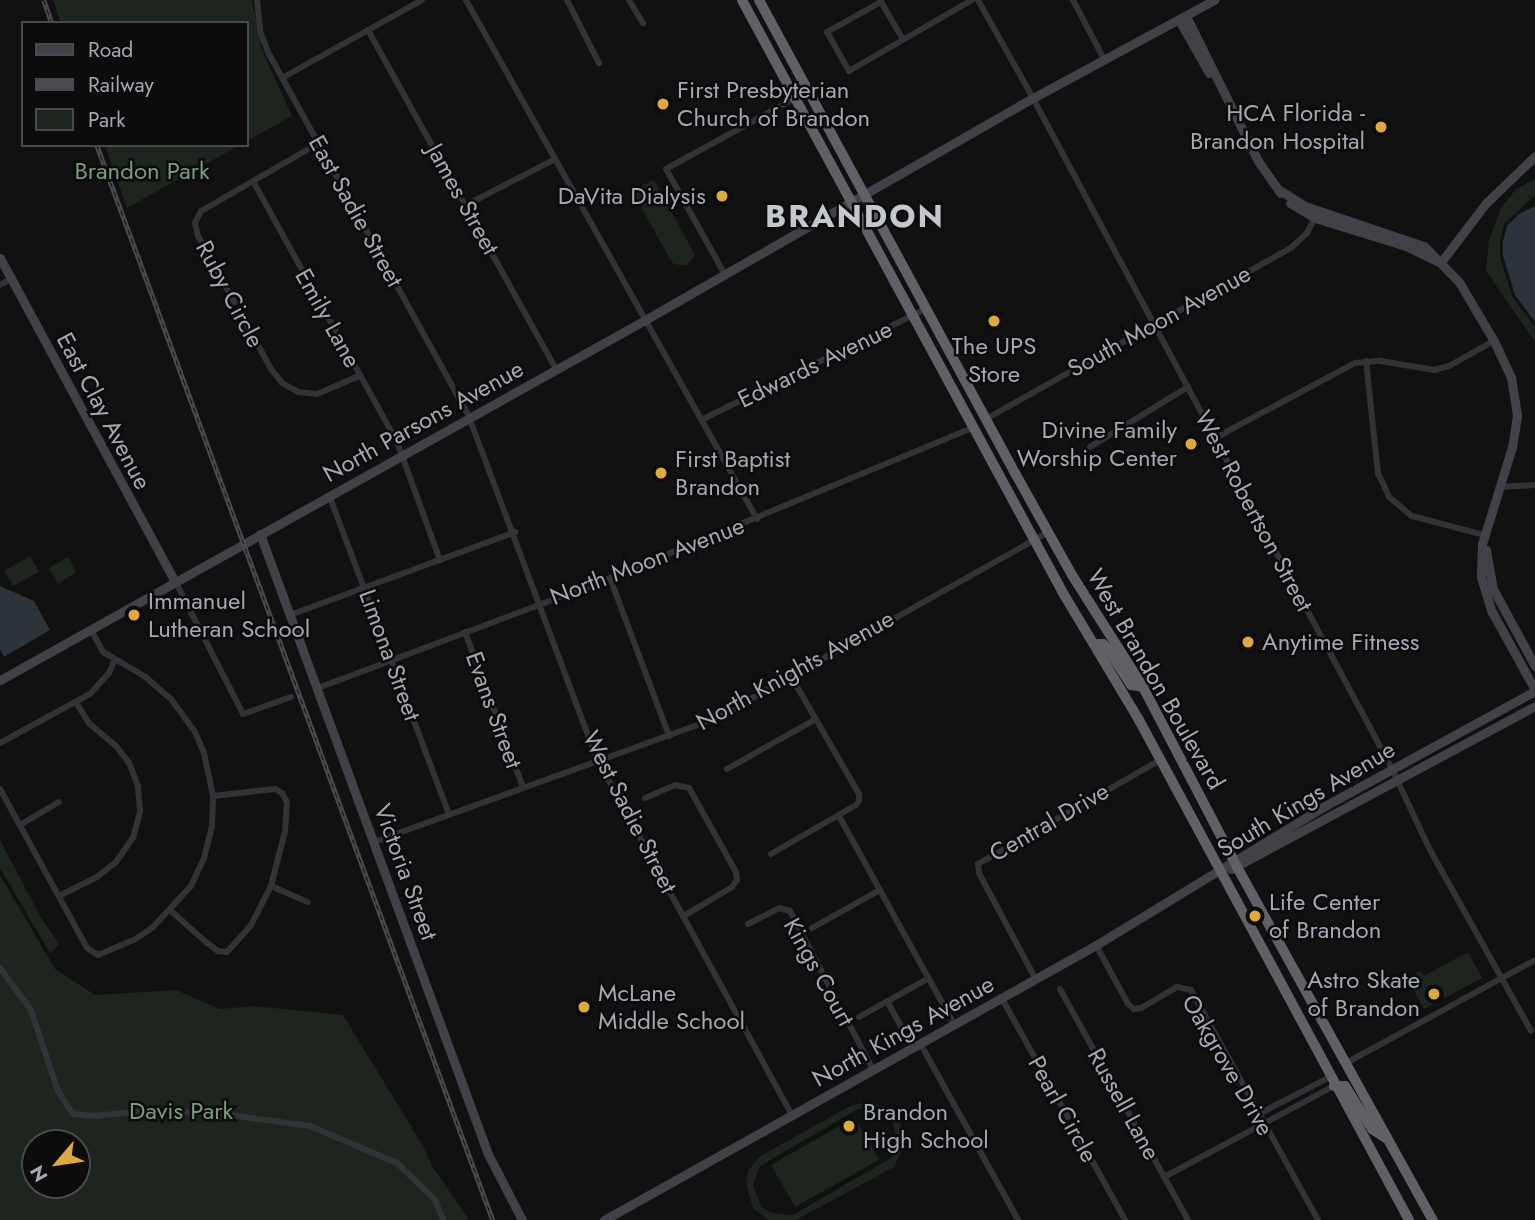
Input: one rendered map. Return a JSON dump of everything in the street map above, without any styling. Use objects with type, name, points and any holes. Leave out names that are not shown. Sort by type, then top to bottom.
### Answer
[{"type":"highway","name":"West Brandon Boulevard","points":[[742,0],[1035,539],[1160,760],[1409,1220]]},
{"type":"highway","name":"West Brandon Boulevard","points":[[759,0],[1010,463],[1086,599],[1143,687],[1235,863],[1433,1220]]},
{"type":"highway","points":[[953,389],[958,387],[976,417],[986,419]]},
{"type":"highway","points":[[974,427],[985,432],[1002,463],[1010,463]]},
{"type":"highway","points":[[1094,644],[1102,644],[1107,648],[1131,685],[1143,687]]},
{"type":"highway","points":[[1332,1082],[1345,1086],[1372,1129],[1389,1140]]},
{"type":"highway","points":[[1396,1195],[1416,1189]]},
{"type":"street","name":"East Sadie Street","points":[[257,0],[260,32],[282,78],[469,417]]},
{"type":"street","points":[[282,78],[422,0]]},
{"type":"street","points":[[466,0],[757,519]]},
{"type":"street","points":[[567,0],[599,63]]},
{"type":"street","points":[[629,0],[643,23]]},
{"type":"street","points":[[902,38],[881,1],[827,32],[849,71],[972,0]]},
{"type":"street","name":"West Robertson Street","points":[[978,0],[1398,780],[1430,850],[1531,1031]]},
{"type":"street","points":[[1073,0],[1105,61]]},
{"type":"street","name":"North Parsons Avenue","points":[[0,680],[1214,0]]},
{"type":"street","points":[[1183,18],[1245,136],[1278,189],[1316,214],[1416,242],[1441,262],[1465,291],[1494,341],[1511,377],[1517,410],[1516,431],[1484,535],[1480,563],[1485,592],[1535,690]]},
{"type":"street","name":"James Street","points":[[368,30],[468,204],[556,369]]},
{"type":"street","points":[[724,273],[666,169],[795,98]]},
{"type":"street","name":"Ruby Circle","points":[[319,143],[201,212],[195,223],[198,236],[271,369],[282,383],[298,392],[317,394],[359,376]]},
{"type":"street","points":[[1441,262],[1480,209],[1535,156]]},
{"type":"street","points":[[468,204],[555,159]]},
{"type":"street","name":"Emily Lane","points":[[253,181],[397,442],[400,456]]},
{"type":"street","name":"South Moon Avenue","points":[[986,419],[1292,247],[1303,238],[1316,214]]},
{"type":"street","name":"East Clay Avenue","points":[[0,258],[175,581]]},
{"type":"street","points":[[0,285],[11,279]]},
{"type":"street","name":"Edwards Avenue","points":[[703,419],[926,309]]},
{"type":"street","points":[[1215,438],[1340,368],[1366,361],[1434,370],[1449,366],[1494,341]]},
{"type":"street","points":[[1366,361],[1378,473],[1389,497],[1412,516],[1484,535]]},
{"type":"street","points":[[1090,447],[1188,387]]},
{"type":"street","name":"West Sadie Street","points":[[469,417],[515,533],[597,759],[792,1115]]},
{"type":"street","name":"North Moon Avenue","points":[[318,688],[540,602],[610,578],[974,427]]},
{"type":"street","points":[[400,456],[440,560]]},
{"type":"street","points":[[1499,487],[1535,485]]},
{"type":"street","name":"Limona Street","points":[[329,495],[366,587],[449,814]]},
{"type":"street","name":"North Knights Avenue","points":[[374,842],[597,759],[717,718],[1049,532]]},
{"type":"street","points":[[290,615],[515,533]]},
{"type":"street","name":"Victoria Street","points":[[260,534],[488,1154],[522,1220]]},
{"type":"street","points":[[1484,535],[1493,589],[1535,666]]},
{"type":"street","points":[[610,578],[669,736]]},
{"type":"street","points":[[175,581],[243,714],[291,697]]},
{"type":"street","points":[[0,789],[87,948],[98,955],[134,940],[171,911],[191,886],[204,858],[212,827],[213,796],[204,753],[184,714],[155,684],[103,652],[91,629]]},
{"type":"street","name":"Evans Street","points":[[466,632],[523,787]]},
{"type":"street","points":[[0,743],[76,702],[101,685],[115,659]]},
{"type":"street","points":[[771,853],[856,806],[859,794],[791,676]]},
{"type":"street","name":"South Kings Avenue","points":[[1219,872],[1392,769],[1535,690]]},
{"type":"street","points":[[58,896],[97,877],[116,862],[133,838],[139,811],[138,786],[129,763],[116,746],[89,723],[76,702]]},
{"type":"street","name":"South Kings Avenue","points":[[1235,863],[1535,706]]},
{"type":"street","points":[[727,769],[816,719]]},
{"type":"street","name":"Central Drive","points":[[1035,978],[979,873],[978,864],[1160,760]]},
{"type":"street","points":[[645,798],[675,785],[689,788],[736,872],[737,880],[732,887],[684,916]]},
{"type":"street","points":[[171,911],[206,943],[218,951],[226,952],[251,925],[271,886],[285,831],[287,802],[282,793],[275,789],[213,796]]},
{"type":"street","points":[[20,825],[59,802]]},
{"type":"street","points":[[839,816],[954,1024]]},
{"type":"street","name":"North Kings Avenue","points":[[604,1220],[1096,945],[1219,872]]},
{"type":"street","points":[[271,886],[308,902]]},
{"type":"street","points":[[812,928],[880,890]]},
{"type":"street","name":"Kings Court","points":[[748,925],[779,908],[790,911],[873,1070]]},
{"type":"street","name":"Oakgrove Drive","points":[[1096,945],[1128,1004],[1134,1009],[1141,1008],[1177,987],[1191,990],[1257,1115],[1318,1220]]},
{"type":"street","points":[[1346,1063],[1535,960]]},
{"type":"street","points":[[0,968],[31,1010],[58,1091],[73,1114],[93,1116],[147,1111],[214,1113],[310,1126],[397,1163],[435,1200],[443,1220]]},
{"type":"street","points":[[859,1017],[929,978]]},
{"type":"street","name":"Russell Lane","points":[[1060,989],[1188,1220]]},
{"type":"street","name":"Pearl Circle","points":[[1002,997],[1125,1220]]},
{"type":"street","points":[[887,1001],[903,1030]]},
{"type":"street","points":[[920,1043],[1018,1220]]},
{"type":"street","points":[[1257,1115],[1332,1082]]},
{"type":"street","points":[[1164,1177],[1332,1082]]},
{"type":"green space","name":"Brandon Park","points":[[53,0],[252,0],[262,50],[292,116],[248,140],[248,21],[60,21]]},
{"type":"green space","name":"Brandon Park","points":[[106,147],[236,147],[127,208]]},
{"type":"green space","points":[[1535,179],[1535,195],[1504,224],[1500,257],[1512,296],[1535,327],[1535,342],[1486,271],[1489,240],[1501,208],[1516,189]]},
{"type":"green space","points":[[654,180],[695,255],[687,266],[671,261],[635,196],[639,187]]},
{"type":"green space","points":[[30,556],[39,572],[13,586],[4,571]]},
{"type":"green space","points":[[68,557],[76,572],[58,584],[49,568]]},
{"type":"green space","points":[[0,840],[40,916],[59,944],[50,953],[0,868]]},
{"type":"green space","name":"Davis Park","points":[[0,875],[55,969],[95,995],[176,990],[220,1009],[254,1006],[343,1015],[423,1146],[432,1166],[469,1220],[0,1220]]},
{"type":"green space","name":"Astro Skate of Brandon","points":[[1468,952],[1482,978],[1424,1009],[1407,978],[1421,971],[1424,976]]},
{"type":"green space","points":[[866,1102],[888,1108],[901,1124],[903,1148],[894,1167],[796,1220],[768,1220],[753,1208],[746,1183],[748,1171],[759,1157],[850,1106]],"holes":[[[858,1109],[875,1109],[893,1123],[897,1142],[891,1158],[793,1215],[772,1213],[761,1207],[753,1185],[760,1166]]]},
{"type":"green space","points":[[855,1117],[879,1160],[795,1207],[771,1165]]},
{"type":"shaded area","points":[[1535,206],[1535,322],[1515,295],[1503,256],[1503,241],[1507,226],[1519,214]]},
{"type":"shaded area","points":[[0,586],[34,601],[50,630],[4,657],[0,649]]},
{"type":"railway","points":[[44,0],[51,21]]},
{"type":"railway","points":[[98,147],[493,1220]]},
{"type":"place","name":"First Presbyterian Church of Brandon","points":[[663,104]]},
{"type":"place","name":"HCA Florida - Brandon Hospital","points":[[1381,127]]},
{"type":"place","name":"DaVita Dialysis","points":[[722,196]]},
{"type":"place","name":"The UPS Store","points":[[994,321]]},
{"type":"place","name":"Divine Family Worship Center","points":[[1191,444]]},
{"type":"place","name":"First Baptist Brandon","points":[[661,473]]},
{"type":"place","name":"Immanuel Lutheran School","points":[[134,615]]},
{"type":"place","name":"Anytime Fitness","points":[[1248,642]]},
{"type":"place","name":"Life Center of Brandon","points":[[1255,916]]},
{"type":"place","name":"Astro Skate of Brandon","points":[[1434,994]]},
{"type":"place","name":"McLane Middle School","points":[[584,1007]]},
{"type":"place","name":"Brandon High School","points":[[849,1126]]},
{"type":"district","name":"BRANDON","points":[[855,216]]}]
